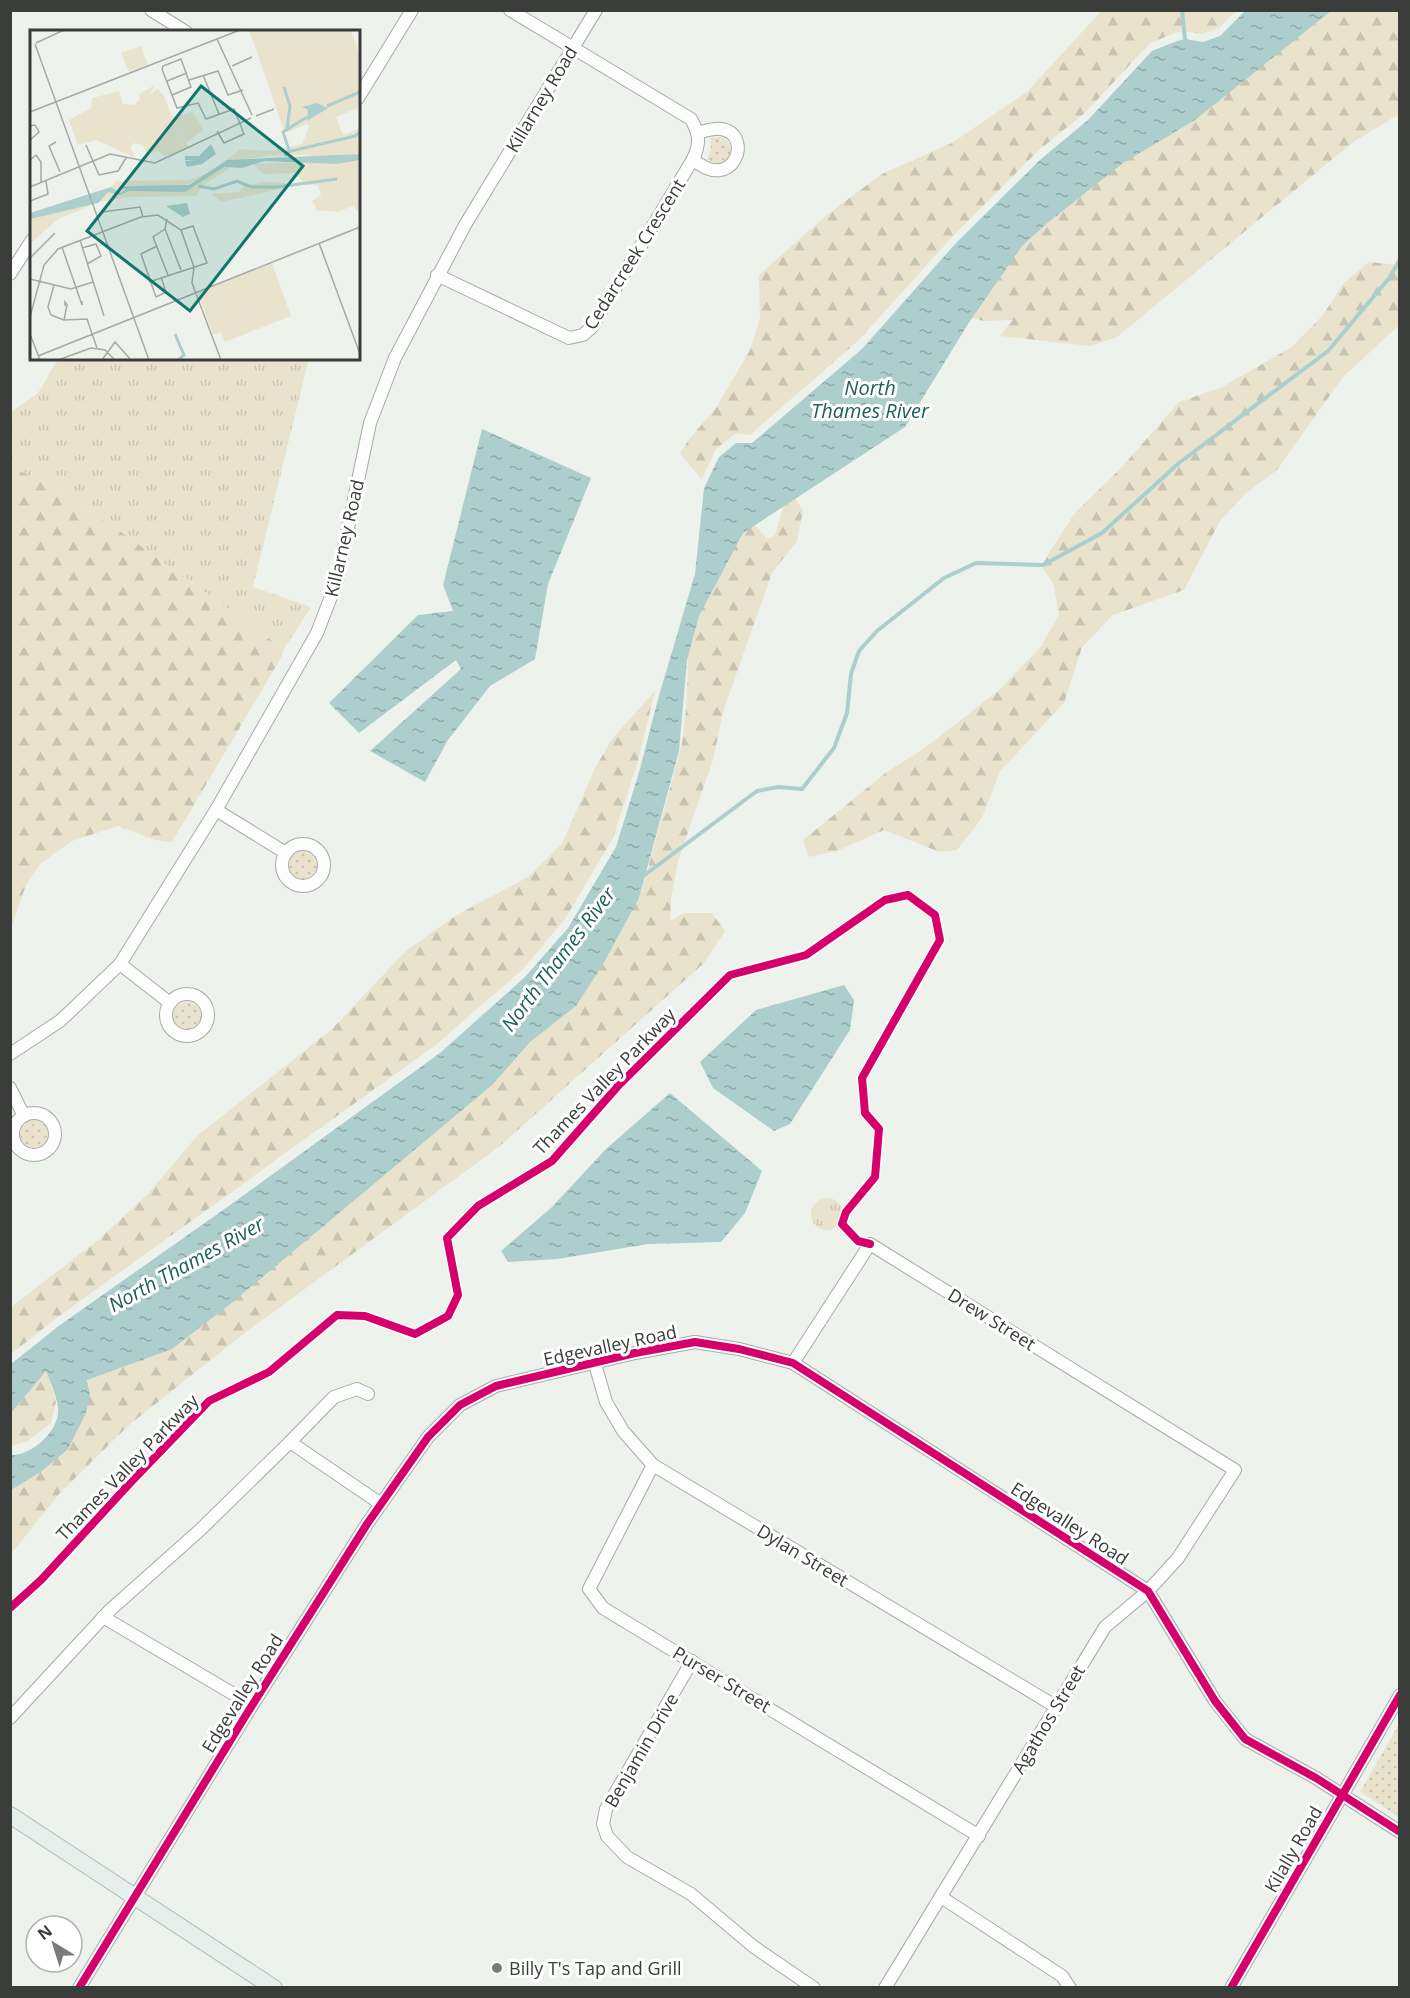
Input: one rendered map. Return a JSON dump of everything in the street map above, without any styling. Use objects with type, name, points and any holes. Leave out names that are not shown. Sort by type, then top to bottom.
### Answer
[{"type":"main road","points":[[10,1815],[274,1988]]},
{"type":"street","points":[[151,10],[183,30]]},
{"type":"street","points":[[360,95],[412,10]]},
{"type":"street","points":[[510,10],[691,119],[698,133]]},
{"type":"street","name":"Killarney Road","points":[[10,1054],[60,1021],[120,963],[216,810],[317,633],[337,581],[370,423],[395,358],[437,275],[596,10]]},
{"type":"street","name":"Cedarcreek Crescent","points":[[437,275],[569,339],[583,335],[591,327],[693,159],[699,144],[698,133],[716,129],[727,131],[738,144],[737,156],[729,166],[715,171],[702,166],[693,159]]},
{"type":"street","points":[[10,274],[30,243]]},
{"type":"street","points":[[216,810],[286,853]]},
{"type":"street","points":[[120,963],[170,1003]]},
{"type":"street","points":[[10,1088],[24,1116]]},
{"type":"street","name":"Drew Street","points":[[793,1363],[870,1244],[1235,1470]]},
{"type":"street","name":"Edgevalley Road","points":[[79,1988],[252,1705],[381,1504],[428,1437],[460,1405],[496,1386],[635,1353],[695,1342],[739,1349],[793,1363],[1148,1591],[1215,1701],[1245,1739],[1316,1778],[1400,1832]]},
{"type":"street","name":"Dylan Street","points":[[594,1364],[606,1402],[623,1431],[653,1465],[1055,1706]]},
{"type":"street","points":[[10,1718],[103,1617],[200,1530],[334,1397],[357,1389],[368,1395]]},
{"type":"street","points":[[290,1443],[381,1504]]},
{"type":"street","name":"Purser Street","points":[[653,1465],[589,1589],[603,1608],[979,1836]]},
{"type":"street","name":"Agathos Street","points":[[885,1988],[1105,1627],[1148,1591],[1178,1558],[1235,1470]]},
{"type":"street","points":[[103,1617],[252,1705]]},
{"type":"street","name":"Benjamin Drive","points":[[692,1661],[606,1809],[603,1824],[607,1836],[627,1857],[691,1894],[754,1947],[814,1988]]},
{"type":"street","name":"Kilally Road","points":[[1231,1988],[1400,1695]]},
{"type":"street","points":[[941,1897],[1062,1976],[1070,1988]]},
{"type":"green space","points":[[1101,11],[1236,11],[1219,28],[1201,34],[1183,31],[1150,43],[1086,112],[1039,150],[954,235],[859,340],[750,435],[735,434],[716,449],[702,479],[680,454],[689,439],[716,408],[750,350],[760,318],[759,275],[828,214],[882,174],[952,143],[1028,91]]},
{"type":"green space","points":[[1324,11],[1399,11],[1399,115],[1352,143],[1117,337],[1090,346],[1000,336],[1013,320],[984,321],[968,317],[1022,239]]},
{"type":"green space","points":[[720,137],[729,144],[730,156],[725,161],[716,163],[707,159],[711,149],[710,138]]},
{"type":"green space","points":[[1369,262],[1399,265],[1399,325],[1343,377],[1277,470],[1246,493],[1220,521],[1184,590],[1113,615],[1082,647],[1064,703],[1000,771],[982,818],[957,850],[940,852],[884,830],[837,851],[809,857],[803,840],[888,771],[922,750],[998,691],[1040,648],[1059,615],[1053,583],[1041,566],[1074,514],[1121,468],[1179,402],[1222,387],[1292,347],[1323,315],[1343,284]]},
{"type":"green space","points":[[57,360],[304,360],[308,362],[253,587],[311,607],[284,649],[120,531],[56,489],[11,466],[11,412],[38,393]]},
{"type":"green space","points":[[11,466],[56,489],[120,531],[284,649],[172,842],[155,840],[118,826],[72,841],[40,864],[26,885],[11,928]]},
{"type":"green space","points":[[792,494],[803,510],[797,541],[772,573],[723,712],[713,760],[678,861],[671,899],[670,921],[684,913],[712,913],[725,931],[704,963],[500,1146],[242,1335],[129,1425],[59,1494],[11,1554],[11,1482],[85,1406],[89,1387],[87,1373],[604,961],[642,890],[682,744],[687,699],[688,652],[700,609],[742,527],[754,524],[767,539],[775,535],[786,497]]},
{"type":"green space","points":[[655,691],[638,761],[613,838],[565,919],[523,969],[437,1044],[58,1317],[11,1354],[11,1307],[98,1240],[147,1195],[197,1136],[332,1029],[406,951],[455,916],[528,877],[562,844],[595,768],[612,739]]},
{"type":"green space","points":[[303,851],[313,855],[317,865],[313,875],[303,879],[293,875],[289,865],[293,855]]},
{"type":"green space","points":[[187,1002],[197,1006],[201,1016],[197,1026],[187,1030],[177,1026],[173,1016],[177,1006]]},
{"type":"green space","points":[[34,1120],[44,1124],[48,1134],[44,1144],[34,1148],[24,1144],[20,1134],[24,1124]]},
{"type":"green space","points":[[827,1198],[838,1203],[843,1214],[838,1225],[827,1230],[816,1225],[811,1214],[816,1203]]},
{"type":"green space","points":[[45,1363],[56,1402],[51,1423],[28,1441],[11,1446],[11,1404]]},
{"type":"green space","points":[[1399,1724],[1399,1817],[1360,1792]]},
{"type":"water","name":"North Thames River","points":[[1246,10],[1331,11],[1195,120],[1123,163],[1045,225],[1022,246],[968,324],[905,427],[743,533],[699,616],[687,660],[679,751],[639,898],[602,966],[576,1006],[530,1042],[492,1085],[234,1301],[172,1349],[87,1380],[90,1395],[86,1413],[68,1449],[42,1471],[11,1490],[11,1455],[27,1452],[42,1441],[57,1419],[58,1407],[46,1371],[11,1413],[11,1364],[60,1325],[440,1053],[525,977],[568,928],[616,847],[695,574],[704,488],[719,457],[736,443],[752,443],[862,349],[956,243],[1041,159],[1088,120],[1152,51],[1185,39],[1203,42],[1220,36]]},
{"type":"water","points":[[482,429],[591,478],[548,584],[535,659],[490,686],[448,740],[425,782],[370,751],[461,669],[456,660],[359,733],[329,703],[418,615],[453,611],[443,585]]},
{"type":"water","points":[[844,985],[854,1000],[850,1030],[790,1124],[774,1131],[713,1088],[700,1062],[756,1010]]},
{"type":"water","points":[[670,1093],[762,1171],[745,1213],[721,1242],[648,1244],[557,1259],[508,1262],[501,1251],[552,1207],[606,1149]]},
{"type":"waterway","points":[[1182,10],[1185,39]]},
{"type":"waterway","points":[[642,877],[757,791],[778,787],[802,789],[834,748],[847,713],[851,674],[859,651],[877,631],[944,578],[976,563],[1043,565],[1102,533],[1179,463],[1328,351],[1390,277],[1400,259]]},
{"type":"cycle path","name":"Thames Valley Parkway","points":[[10,1608],[41,1580],[209,1401],[269,1372],[337,1315],[365,1316],[415,1334],[448,1316],[458,1295],[447,1238],[478,1206],[552,1161],[618,1086],[730,975],[806,955],[885,900],[908,895],[935,915],[940,940],[862,1078],[865,1113],[879,1129],[875,1177],[846,1212],[842,1224],[858,1241],[870,1244]]},
{"type":"cycle path","points":[[79,1988],[246,1715],[367,1524],[428,1437],[460,1405],[496,1386],[635,1353],[695,1342],[739,1349],[793,1363],[1148,1591],[1215,1701],[1245,1739],[1316,1778],[1400,1832]]},
{"type":"cycle path","points":[[1231,1988],[1400,1695]]},
{"type":"place","name":"Billy T's Tap and Grill","points":[[497,1968]]}]
